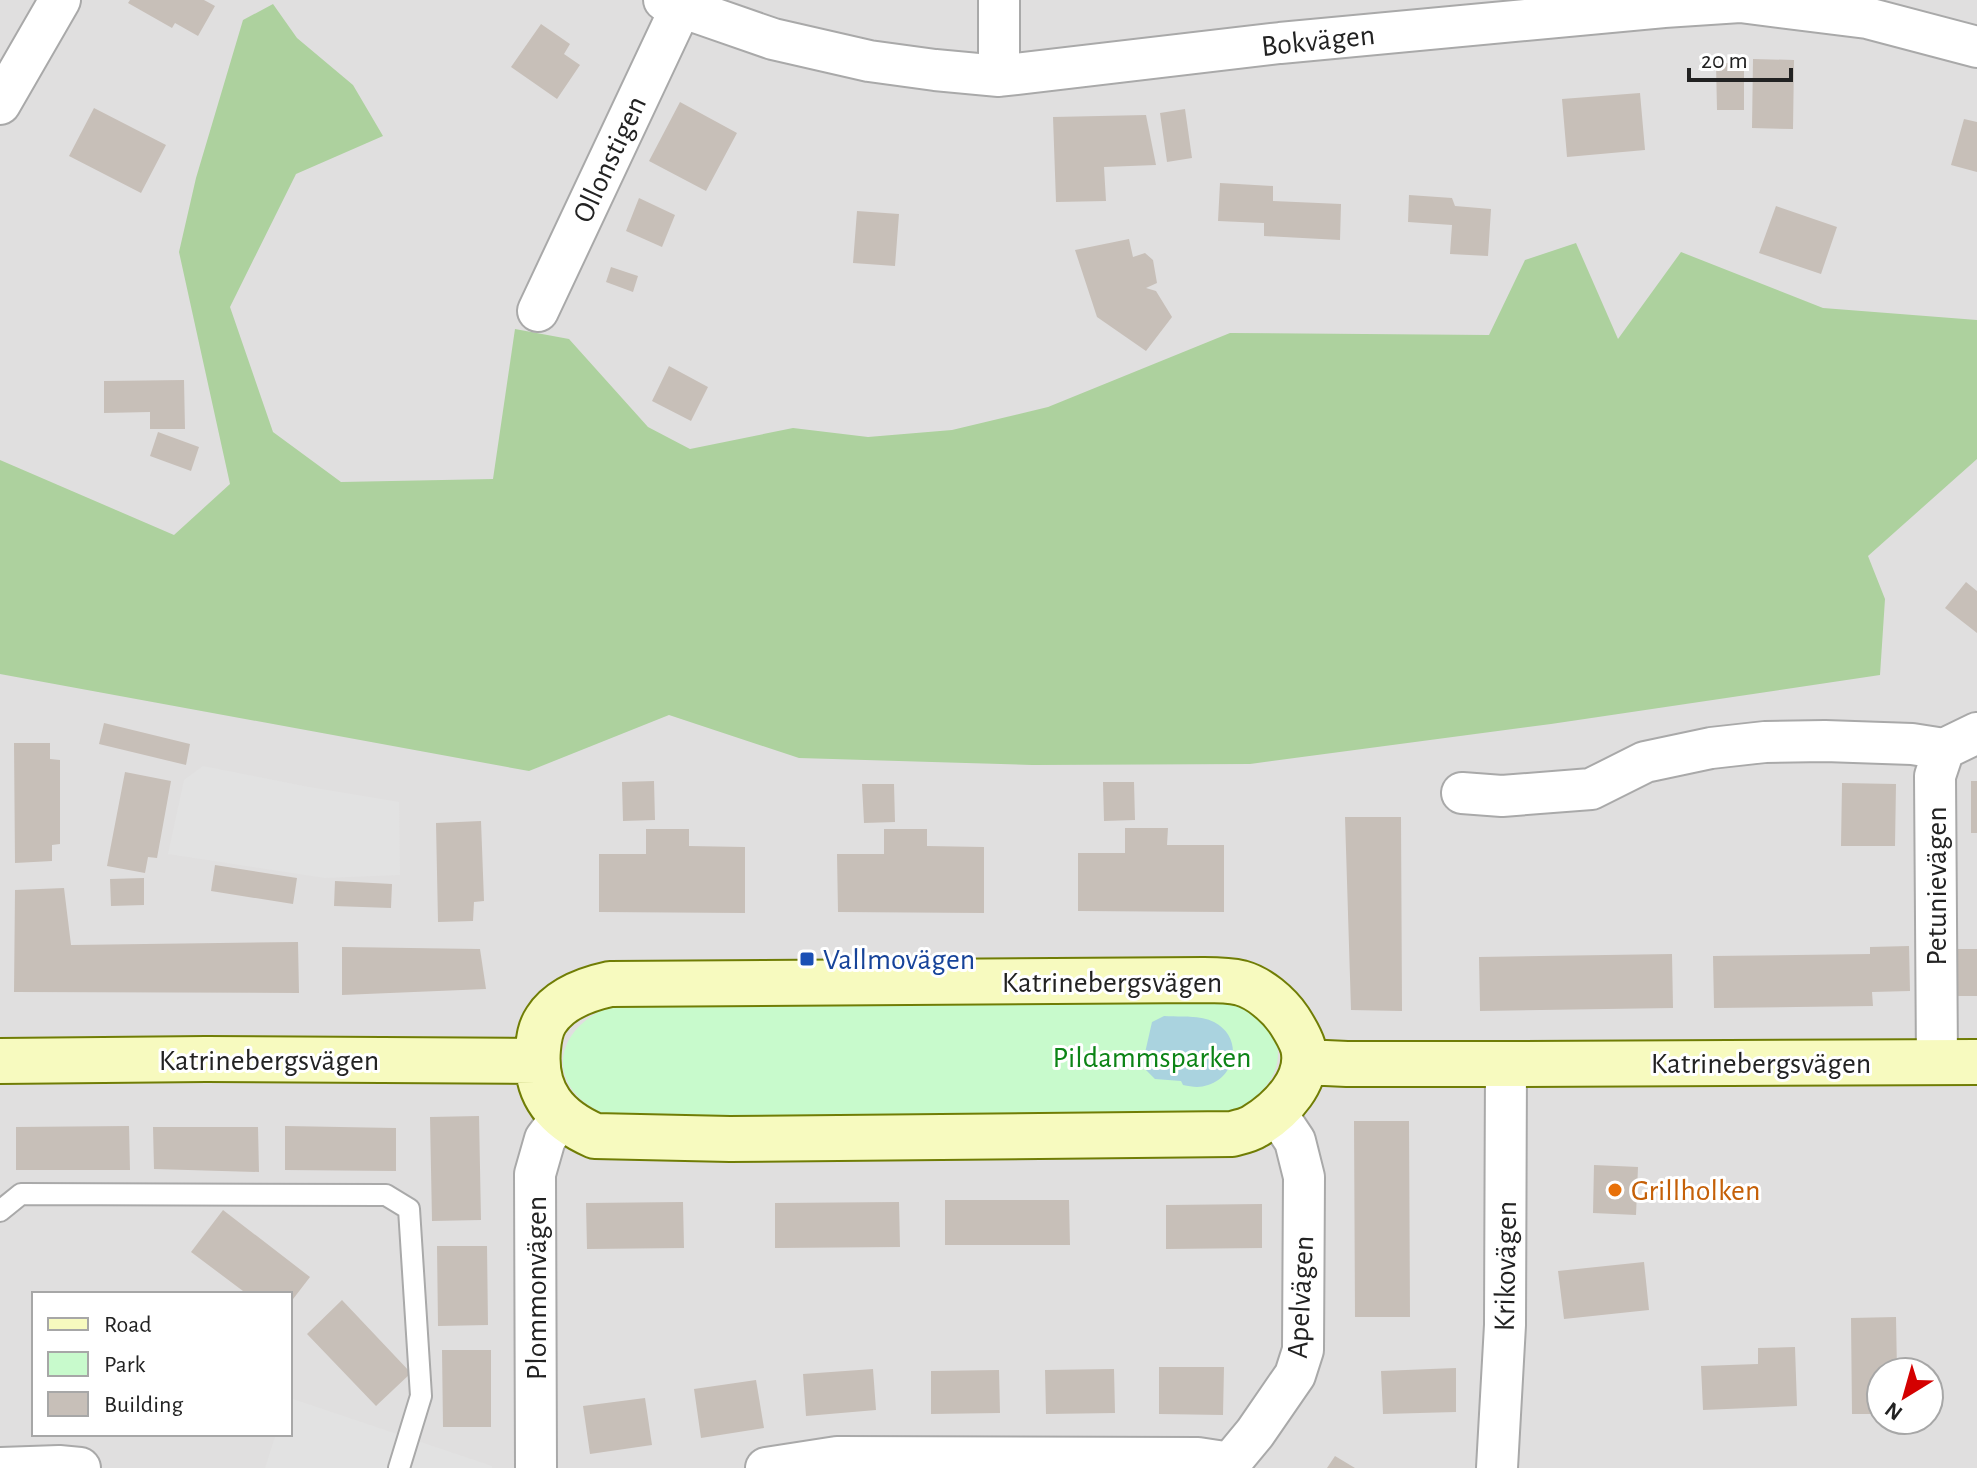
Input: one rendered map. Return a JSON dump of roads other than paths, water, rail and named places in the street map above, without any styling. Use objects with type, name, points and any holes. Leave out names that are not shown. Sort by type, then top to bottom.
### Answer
[{"type":"street","points":[[0,104],[60,0]]},
{"type":"street","points":[[999,0],[999,76]]},
{"type":"street","name":"Bokvägen","points":[[672,4],[773,39],[869,61],[999,76],[1310,40],[1740,2],[1867,18],[1977,47]]},
{"type":"street","name":"Ollonstigen","points":[[538,311],[672,4]]},
{"type":"street","points":[[1462,793],[1502,796],[1591,789],[1645,762],[1711,748],[1825,741],[1912,744],[1961,741]]},
{"type":"street","name":"Petunievägen","points":[[1957,1062],[1935,776],[1961,741]]},
{"type":"street","name":"Katrinebergsvägen","points":[[1204,980],[1243,984],[1271,1000],[1297,1032],[1303,1047],[1304,1062],[1296,1088],[1275,1111],[1253,1128],[1232,1134],[745,1139],[595,1136],[577,1128],[545,1096],[539,1084],[537,1061],[540,1032],[547,1017],[573,996],[610,984],[1204,980]]},
{"type":"street","name":"Katrinebergsvägen","points":[[0,1061],[537,1061]]},
{"type":"street","name":"Katrinebergsvägen","points":[[1304,1062],[1957,1062]]},
{"type":"street","name":"Krikovägen","points":[[1497,1468],[1505,1325],[1506,1064]]},
{"type":"street","name":"Apelvägen","points":[[1228,1465],[1255,1433],[1295,1375],[1303,1350],[1304,1177],[1295,1141],[1275,1111]]},
{"type":"street","name":"Plommonvägen","points":[[536,1468],[535,1174],[545,1139],[563,1115]]},
{"type":"street","points":[[766,1468],[837,1457],[1198,1458],[1228,1465]]},
{"type":"street","points":[[1,1468],[80,1468]]},
{"type":"lane","points":[[0,1211],[21,1194],[386,1195],[409,1209],[421,1396],[399,1468]]},
{"type":"water","points":[[1164,1016],[1203,1018],[1223,1029],[1229,1037],[1233,1056],[1218,1080],[1199,1087],[1183,1085],[1181,1081],[1155,1079],[1142,1066],[1152,1022]]},
{"type":"place","name":"Vallmovägen","points":[[807,959]]},
{"type":"place","name":"Grillholken","points":[[1615,1190]]},
{"type":"park label","name":"Pildammsparken","points":[[1152,1057]]}]
